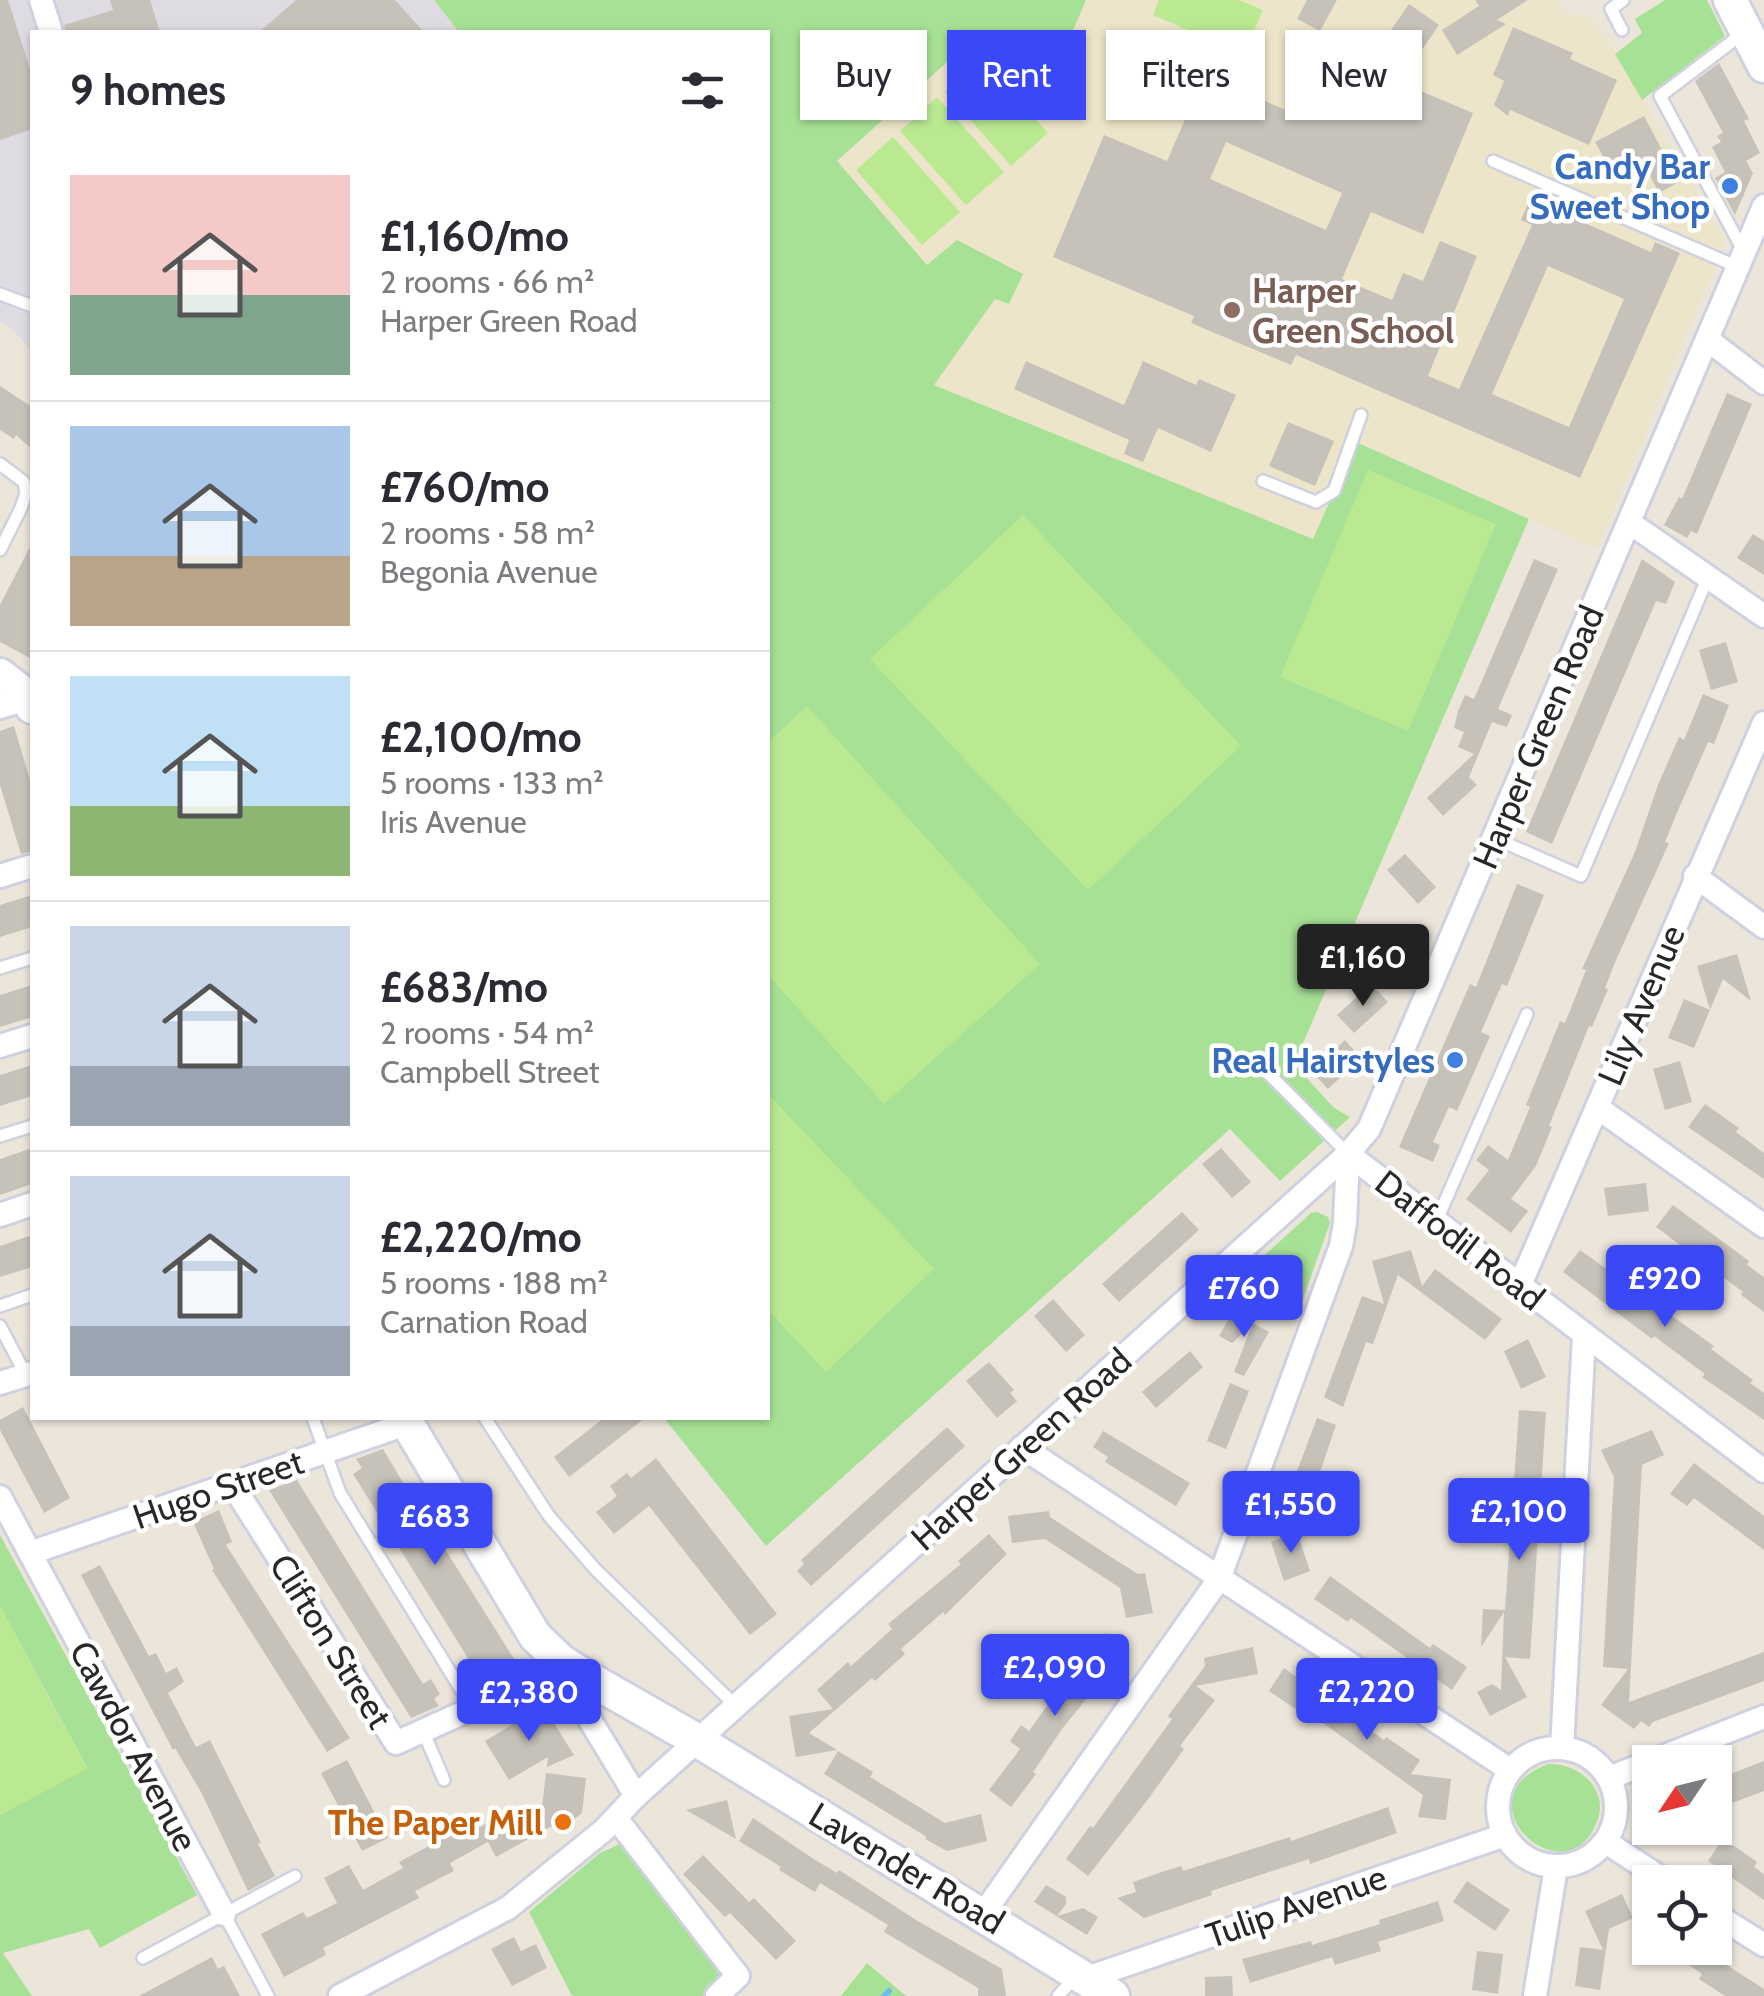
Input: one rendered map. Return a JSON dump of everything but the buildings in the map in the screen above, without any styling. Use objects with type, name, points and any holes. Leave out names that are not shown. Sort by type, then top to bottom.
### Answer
[{"type":"street","points":[[41,0],[50,30]]},
{"type":"street","points":[[1730,0],[1764,66]]},
{"type":"street","name":"Harper Green Road","points":[[340,1996],[508,1908],[616,1818],[1348,1154],[1369,1129],[1764,206]]},
{"type":"street","points":[[1708,339],[1764,383]]},
{"type":"street","points":[[1630,524],[1764,616]]},
{"type":"street","name":"Lily Avenue","points":[[1519,1287],[1764,723]]},
{"type":"street","points":[[0,876],[30,867]]},
{"type":"street","points":[[1696,876],[1764,927]]},
{"type":"street","points":[[0,1046],[30,1037]]},
{"type":"street","points":[[1598,1108],[1764,1226]]},
{"type":"street","points":[[983,1914],[1219,1579],[1341,1246],[1348,1154]]},
{"type":"street","name":"Daffodil Road","points":[[1348,1154],[1764,1471]]},
{"type":"street","points":[[0,1215],[30,1205]]},
{"type":"street","points":[[1562,1748],[1584,1336]]},
{"type":"street","points":[[0,1384],[29,1374]]},
{"type":"street","name":"Hugo Street","points":[[30,1553],[326,1452],[405,1421]]},
{"type":"street","name":"Lavender Road","points":[[405,1421],[536,1636],[574,1670],[983,1914],[1084,1986]]},
{"type":"street","points":[[1022,1448],[1510,1770]]},
{"type":"street","name":"Clifton Street","points":[[232,1484],[396,1742],[536,1680],[574,1670]]},
{"type":"street","name":"Cawdor Avenue","points":[[0,1497],[224,1914]]},
{"type":"street","points":[[574,1670],[590,1720],[636,1796]]},
{"type":"street","points":[[1609,1778],[1764,1717]]},
{"type":"street","points":[[1543,1749],[1581,1752],[1597,1763],[1609,1778],[1617,1810],[1606,1842],[1592,1856],[1556,1867],[1529,1860],[1518,1852],[1505,1835],[1498,1814],[1498,1798],[1510,1770],[1543,1749]]},
{"type":"street","points":[[616,1818],[747,1978],[717,1996]]},
{"type":"street","name":"Tulip Avenue","points":[[1084,1986],[1505,1835]]},
{"type":"street","points":[[1606,1842],[1641,1865]]},
{"type":"street","points":[[1536,1996],[1556,1867]]},
{"type":"street","points":[[1732,1925],[1764,1946]]},
{"type":"lane","points":[[1622,30],[1610,9],[1623,0]]},
{"type":"lane","points":[[1741,260],[1660,96],[1746,31]]},
{"type":"lane","points":[[1493,161],[1741,260]]},
{"type":"lane","points":[[0,294],[30,305]]},
{"type":"lane","points":[[1263,481],[1316,502],[1334,491],[1361,415]]},
{"type":"lane","points":[[0,464],[24,482],[26,493],[0,550]]},
{"type":"lane","points":[[1494,838],[1581,876],[1708,577]]},
{"type":"lane","points":[[0,968],[30,959]]},
{"type":"lane","points":[[1436,1222],[1527,1014]]},
{"type":"lane","points":[[1266,1071],[1348,1154]]},
{"type":"lane","points":[[0,1136],[30,1127]]},
{"type":"lane","points":[[0,1306],[30,1296]]},
{"type":"lane","points":[[0,1326],[29,1374]]},
{"type":"lane","points":[[314,1420],[340,1493],[473,1709]]},
{"type":"lane","points":[[486,1420],[561,1530],[596,1570],[737,1707]]},
{"type":"lane","points":[[423,1732],[444,1780]]},
{"type":"lane","points":[[143,1958],[295,1876]]},
{"type":"lane","name":"Cawdor Avenue","points":[[224,1914],[268,1996]]},
{"type":"shaded area","points":[[0,0],[434,0],[457,30],[30,30],[30,349],[0,321]]},
{"type":"shaded area","name":"Harper Green School","points":[[434,0],[1557,0],[1568,16],[1583,13],[1606,38],[1725,241],[1597,549],[1357,442],[1314,539],[934,385],[809,120],[927,120],[927,30],[800,30],[800,100],[770,30],[457,30]]},
{"type":"green space","points":[[434,0],[1086,0],[1073,30],[947,30],[947,62],[927,80],[927,30],[800,30],[800,120],[883,120],[837,161],[927,265],[957,240],[1023,274],[1009,304],[995,299],[934,385],[1313,539],[1356,442],[1529,519],[1294,1064],[1334,1108],[1350,1117],[1280,1181],[1230,1129],[766,1546],[666,1420],[770,1420],[770,30],[457,30]]},
{"type":"green space","points":[[1159,0],[1239,0],[1263,10],[1254,30],[1188,30],[1153,15]]},
{"type":"green space","points":[[1665,0],[1707,0],[1725,36],[1642,100],[1615,54],[1642,33],[1635,19]]},
{"type":"green space","points":[[937,97],[947,108],[947,120],[958,120],[1004,172],[966,205],[900,131],[912,120],[927,120],[927,106]]},
{"type":"green space","points":[[971,120],[1037,120],[1048,133],[1011,166]]},
{"type":"green space","points":[[893,137],[960,212],[922,245],[856,170]]},
{"type":"green space","points":[[1368,470],[1496,524],[1408,731],[1280,677]]},
{"type":"green space","points":[[1023,515],[1241,746],[1088,890],[870,659]]},
{"type":"green space","points":[[807,706],[1040,964],[884,1104],[770,977],[770,740]]},
{"type":"green space","points":[[770,1096],[934,1269],[826,1372],[770,1312]]},
{"type":"green space","points":[[1311,1213],[1328,1217],[1330,1223],[1295,1321],[1234,1283]]},
{"type":"green space","points":[[0,1535],[197,1895],[100,1948],[89,1929],[3,1953],[32,1996],[0,1996],[0,1815],[87,1768],[0,1606]]},
{"type":"green space","points":[[0,1606],[87,1769],[0,1815]]},
{"type":"green space","points":[[1548,1764],[1581,1774],[1590,1781],[1599,1800],[1596,1824],[1581,1845],[1562,1852],[1542,1848],[1525,1836],[1514,1818],[1512,1799],[1522,1780]]},
{"type":"green space","points":[[622,1843],[718,1969],[720,1979],[707,1996],[572,1996],[529,1912],[600,1853]]},
{"type":"green space","points":[[867,1963],[906,1996],[841,1996]]},
{"type":"waterway","points":[[884,1996],[889,1991]]},
{"type":"place","name":"Candy Bar Sweet Shop","points":[[1730,186]]},
{"type":"place","name":"Harper Green School","points":[[1232,310]]},
{"type":"place","name":"Real Hairstyles","points":[[1455,1060]]},
{"type":"place","name":"The Paper Mill","points":[[563,1822]]}]
